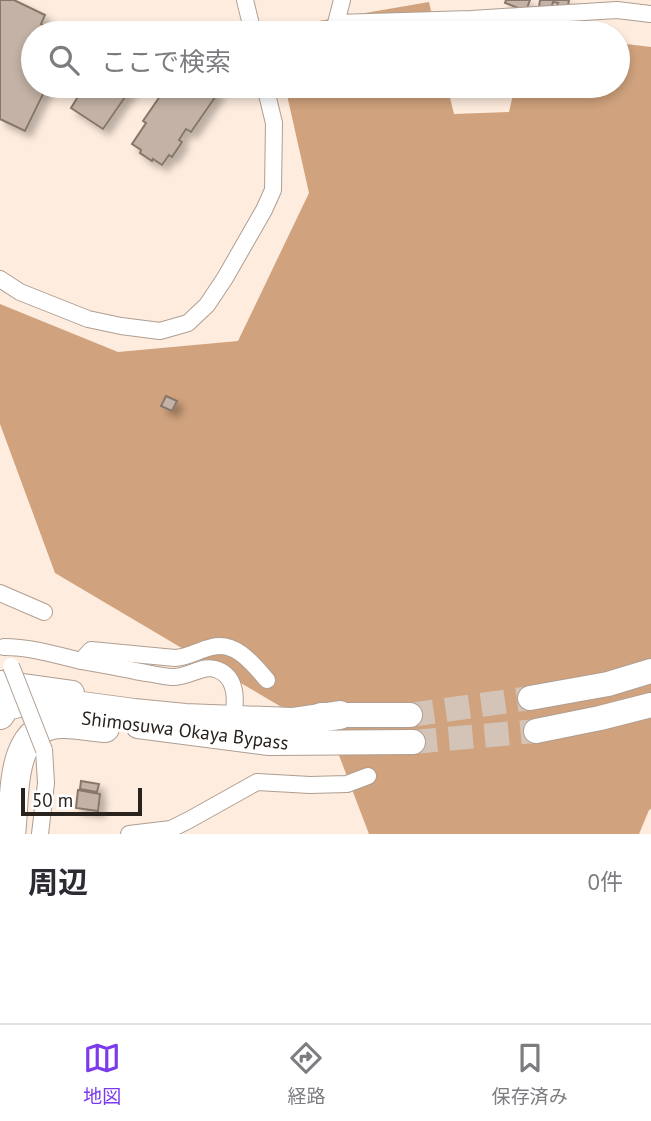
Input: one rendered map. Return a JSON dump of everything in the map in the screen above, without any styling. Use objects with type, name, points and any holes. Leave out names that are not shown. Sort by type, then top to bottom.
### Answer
[{"type":"highway","points":[[530,698],[608,684],[651,671]]},
{"type":"highway","name":"Shimosuwa Okaya Bypass","points":[[3,696],[94,696],[215,711],[410,715]]},
{"type":"highway","name":"Shimosuwa Okaya Bypass","points":[[3,696],[177,732],[269,743],[413,742]]},
{"type":"highway","points":[[3,696],[19,703],[52,702],[172,717],[292,722],[340,715]]},
{"type":"highway","points":[[3,696],[11,733],[9,834]]},
{"type":"highway","points":[[536,731],[651,705]]},
{"type":"highway","points":[[9,834],[20,753],[34,735],[45,728],[58,724],[73,724],[142,733],[177,732]]},
{"type":"street","points":[[245,0],[250,21]]},
{"type":"street","points":[[336,21],[342,0]]},
{"type":"street","points":[[403,21],[471,19],[580,6],[651,14]]},
{"type":"street","points":[[0,279],[20,292],[88,319],[160,331],[188,323],[207,305],[225,278],[273,190],[274,123],[268,98]]},
{"type":"street","points":[[0,593],[44,612]]},
{"type":"street","points":[[40,834],[46,783],[44,750],[3,696],[2,645],[22,646],[176,677],[205,668],[216,668],[233,684],[234,711]]},
{"type":"street","points":[[81,660],[91,650],[175,658],[186,657],[212,647],[227,646],[245,657],[267,680]]},
{"type":"street","points":[[129,834],[171,829],[257,782],[347,784],[368,776]]},
{"type":"shaded area","points":[[429,2],[433,21],[319,21]]},
{"type":"shaded area","points":[[630,44],[651,47],[651,809],[639,834],[369,834],[332,737],[55,573],[0,424],[0,304],[118,352],[238,341],[309,193],[288,98],[450,98],[454,114],[509,112],[512,98],[630,98]]},
{"type":"building","points":[[0,0],[14,0],[45,15],[42,21],[21,21],[21,98],[41,98],[25,131],[0,119]]},
{"type":"building","points":[[506,0],[530,0],[526,11],[505,3]]},
{"type":"building","points":[[540,0],[569,0],[567,11],[556,9],[558,3],[553,2],[551,10],[539,7]]},
{"type":"building","points":[[77,98],[124,98],[103,129],[71,108]]},
{"type":"building","points":[[159,98],[215,98],[191,132],[186,129],[179,140],[182,142],[172,157],[169,155],[162,165],[140,153],[141,150],[132,144],[146,123],[143,121]]},
{"type":"building","points":[[166,396],[177,401],[172,411],[161,406]]},
{"type":"building","points":[[81,781],[99,784],[97,792],[80,789]]},
{"type":"building","points":[[78,790],[100,794],[98,811],[76,808]]},
{"type":"tunnel","points":[[410,715],[530,698]]},
{"type":"tunnel","points":[[413,742],[536,731]]}]
